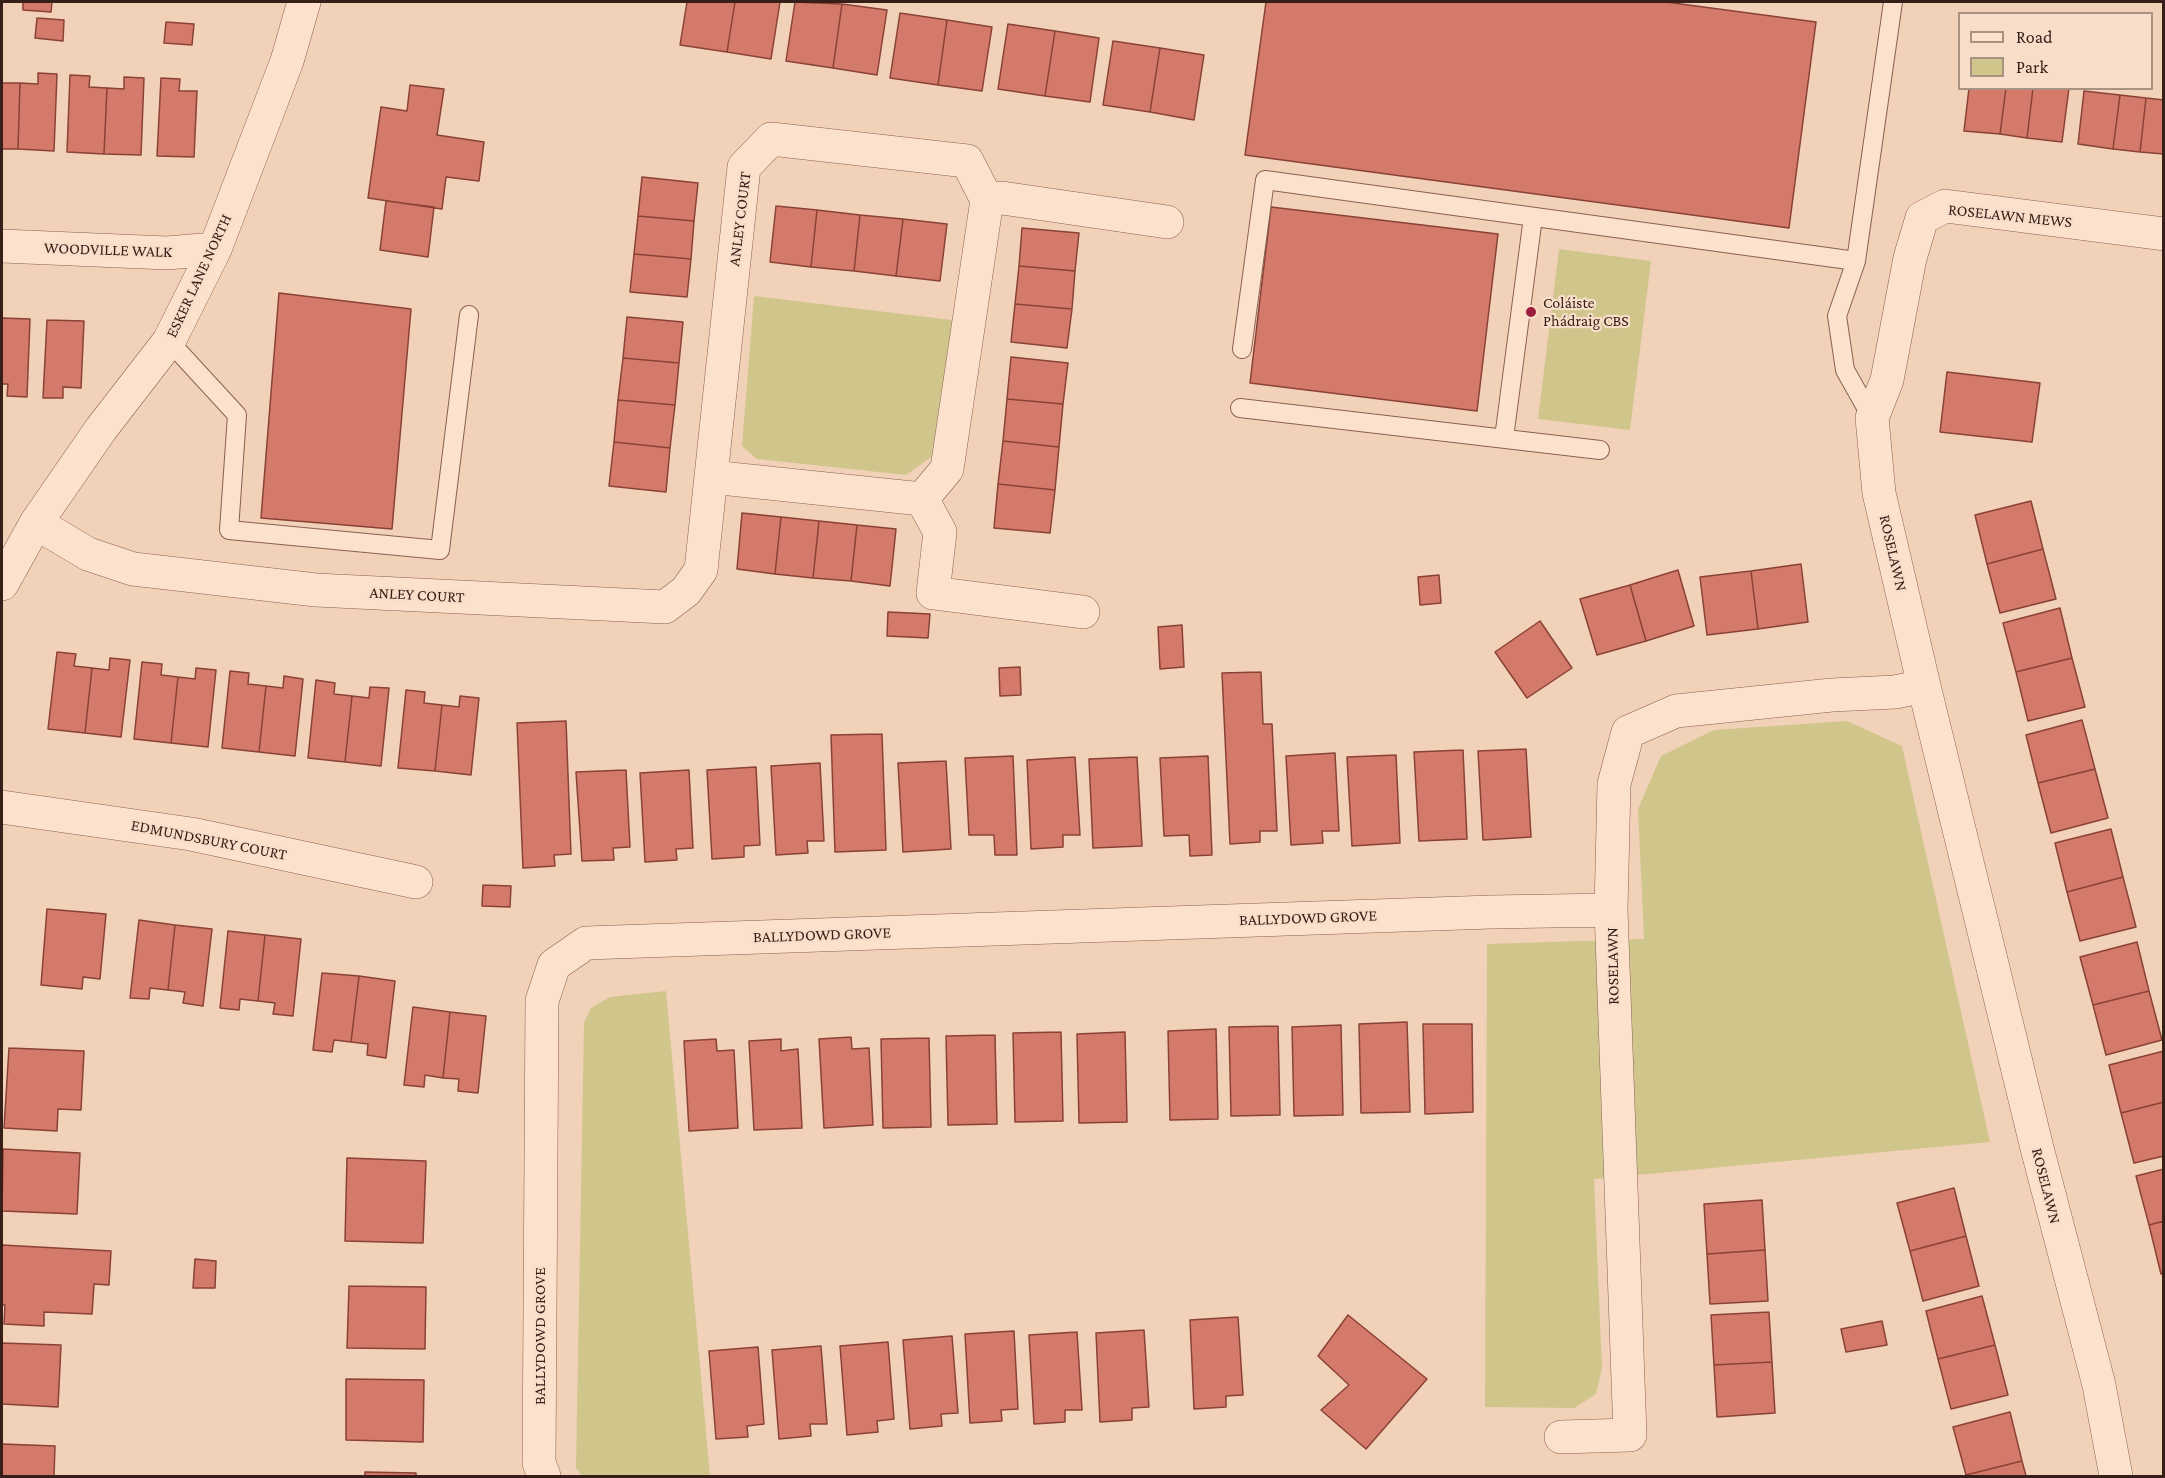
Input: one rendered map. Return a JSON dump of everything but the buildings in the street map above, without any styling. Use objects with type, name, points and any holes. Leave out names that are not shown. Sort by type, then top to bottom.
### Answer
[{"type":"street","name":"ESKER LANE NORTH","points":[[2,584],[36,523],[101,429],[169,341],[215,249],[287,61],[304,2]]},
{"type":"street","name":"ANLEY COURT","points":[[36,523],[88,554],[134,569],[316,590],[664,607],[686,591],[700,570],[744,167],[771,139],[967,161],[987,200]]},
{"type":"street","points":[[922,499],[948,469],[987,200],[1002,198],[1167,222]]},
{"type":"street","name":"ROSELAWN MEWS","points":[[1872,418],[1887,380],[1910,258],[1922,218],[1945,206],[2163,234]]},
{"type":"street","name":"WOODVILLE WALK","points":[[2,246],[167,254],[215,249]]},
{"type":"street","name":"ROSELAWN","points":[[1872,418],[1879,493],[1923,686],[2040,1160],[2099,1385],[2116,1476]]},
{"type":"street","points":[[711,477],[922,499]]},
{"type":"street","points":[[922,499],[940,532],[933,593],[1083,612]]},
{"type":"street","name":"ROSELAWN","points":[[1561,1437],[1630,1435],[1611,910],[1614,784],[1628,732],[1676,711],[1832,695],[1895,692],[1923,686]]},
{"type":"street","name":"EDMUNDSBURY COURT","points":[[2,807],[191,834],[416,882]]},
{"type":"street","name":"BALLYDOWD GROVE","points":[[544,1476],[539,1462],[542,1001],[554,965],[586,943],[1491,912],[1611,910]]},
{"type":"lane","points":[[1872,418],[1845,370],[1837,316],[1856,261],[1893,2]]},
{"type":"lane","points":[[1242,349],[1265,180],[1856,261]]},
{"type":"lane","points":[[1504,438],[1533,217]]},
{"type":"lane","points":[[169,341],[237,415],[229,530],[440,550],[469,315]]},
{"type":"lane","points":[[1240,408],[1600,450]]},
{"type":"green space","points":[[1559,249],[1651,261],[1630,430],[1538,419]]},
{"type":"green space","points":[[754,296],[952,320],[937,453],[906,475],[757,459],[742,446]]},
{"type":"green space","points":[[1847,721],[1902,746],[1990,1142],[1594,1179],[1602,1368],[1596,1394],[1574,1408],[1485,1407],[1487,944],[1644,939],[1638,809],[1661,756],[1714,730]]},
{"type":"green space","points":[[666,991],[710,1476],[582,1476],[576,1468],[584,1023],[591,1008],[610,997]]},
{"type":"place","name":"Coláiste Phádraig CBS","points":[[1531,312]]}]
